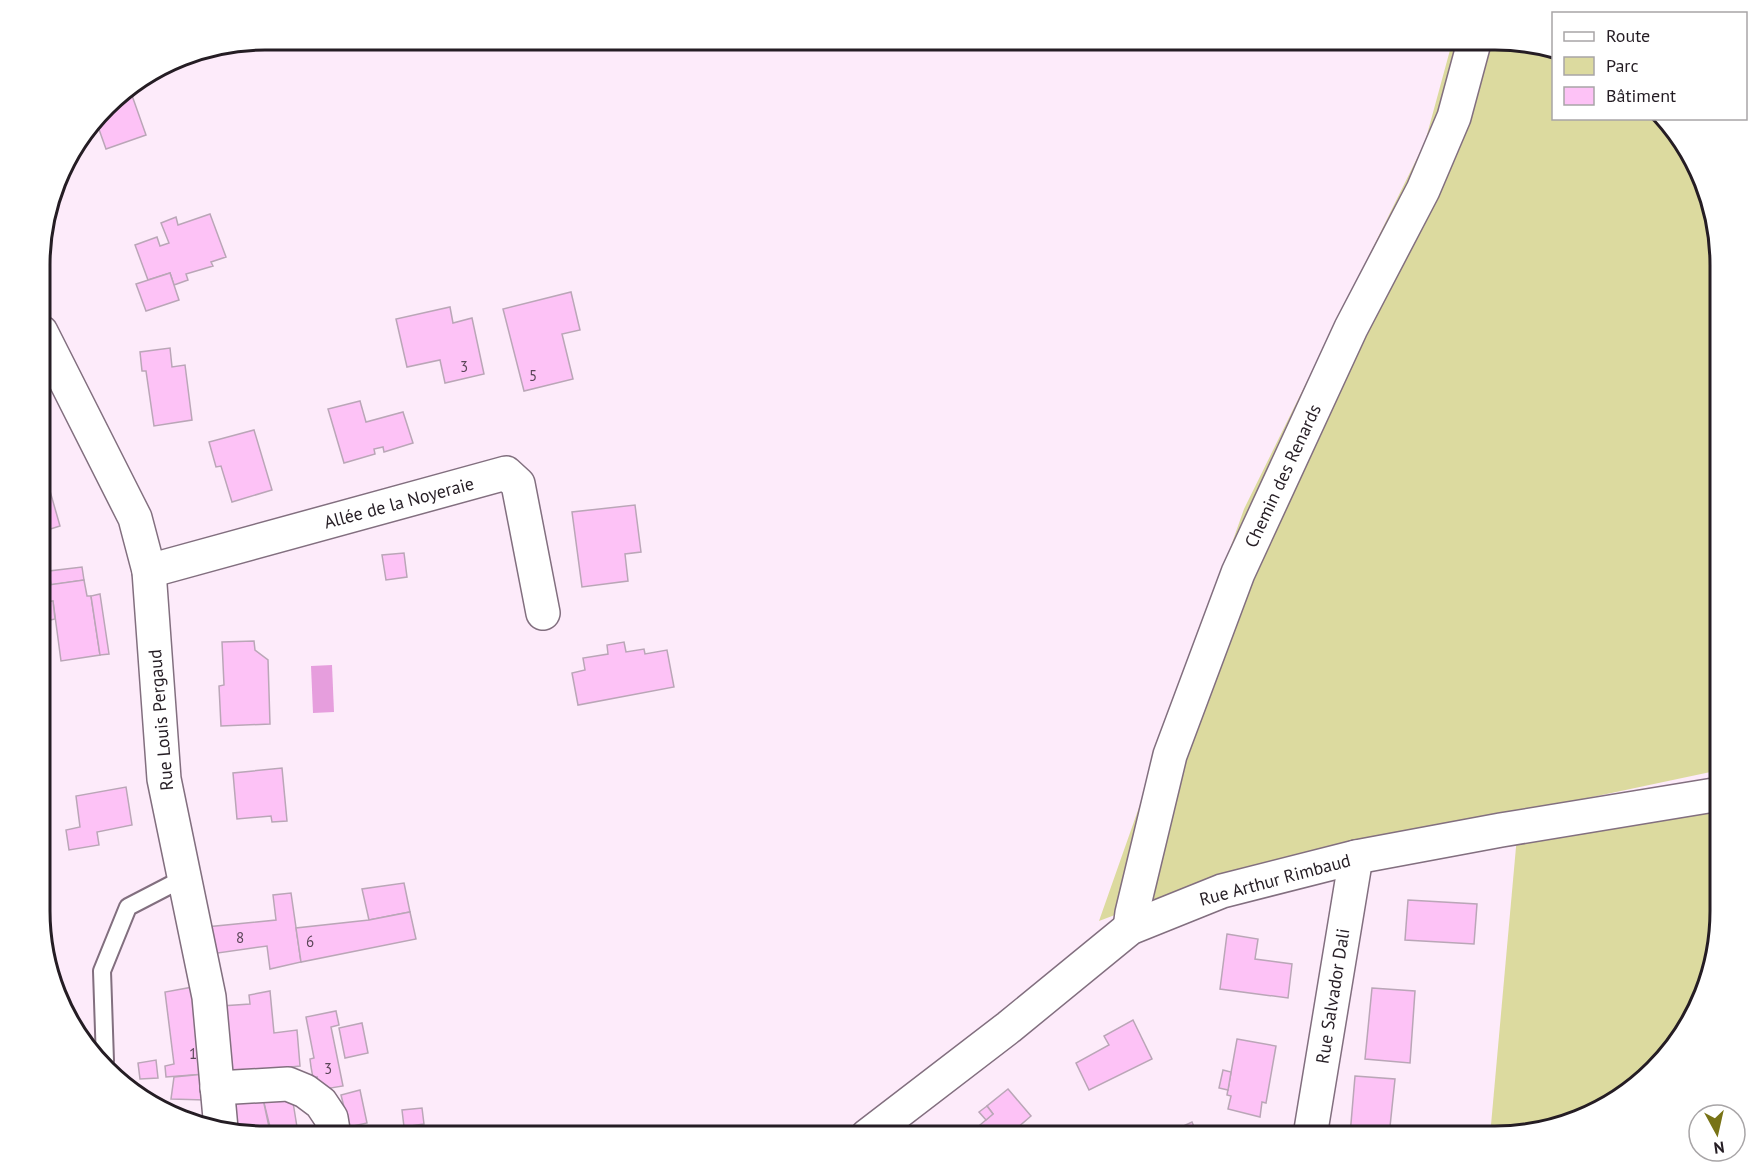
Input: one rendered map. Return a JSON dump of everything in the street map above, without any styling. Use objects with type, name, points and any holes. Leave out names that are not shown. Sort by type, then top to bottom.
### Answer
[{"type":"street","name":"Chemin des Renards","points":[[1130,928],[1170,755],[1238,573],[1351,328],[1423,190],[1454,117],[1472,50]]},
{"type":"street","name":"Rue Louis Pergaud","points":[[50,350],[135,518],[149,571],[164,779],[208,997],[220,1120]]},
{"type":"street","name":"Allée de la Noyeraie","points":[[149,571],[506,473],[518,484],[543,613]]},
{"type":"street","name":"Rue Arthur Rimbaud","points":[[880,1126],[1009,1027],[1130,928],[1222,891],[1356,857],[1501,830],[1710,796]]},
{"type":"street","name":"Rue Salvador Dali","points":[[1312,1126],[1356,857]]},
{"type":"street","points":[[217,1088],[288,1084],[305,1091],[321,1102],[331,1118],[332,1126]]},
{"type":"lane","points":[[105,1054],[102,971],[128,907],[184,878]]},
{"type":"green space","points":[[1450,50],[1522,51],[1552,58],[1552,120],[1653,120],[1681,157],[1693,182],[1708,237],[1710,265],[1710,772],[1215,877],[1099,921],[1244,509],[1425,142]]},
{"type":"green space","points":[[1710,804],[1708,938],[1698,979],[1681,1018],[1656,1052],[1636,1072],[1602,1097],[1577,1109],[1522,1124],[1491,1126],[1517,836]]},
{"type":"shaded area","points":[[332,665],[334,712],[313,713],[311,666]]},
{"type":"building","points":[[132,96],[146,135],[106,149],[99,128]]},
{"type":"building","points":[[210,214],[226,257],[211,262],[213,266],[186,274],[188,280],[174,285],[170,273],[148,280],[135,245],[157,237],[160,246],[169,243],[161,223],[176,217],[178,225]]},
{"type":"building","points":[[170,273],[179,300],[146,311],[136,284]]},
{"type":"building","points":[[571,292],[580,330],[562,334],[573,379],[524,391],[503,309]]},
{"type":"building","points":[[450,307],[453,323],[472,318],[484,374],[445,383],[440,360],[407,367],[396,319]]},
{"type":"building","points":[[170,348],[172,367],[185,365],[192,420],[154,426],[146,371],[142,371],[140,352]]},
{"type":"building","points":[[360,401],[366,422],[403,412],[413,443],[384,452],[383,447],[374,449],[375,454],[344,463],[328,409]]},
{"type":"building","points":[[254,430],[272,490],[232,502],[221,466],[216,467],[209,442]]},
{"type":"building","points":[[50,491],[60,526],[50,529]]},
{"type":"building","points":[[635,505],[641,552],[625,554],[628,581],[582,587],[572,512]]},
{"type":"building","points":[[404,553],[407,577],[386,580],[382,555]]},
{"type":"building","points":[[82,567],[84,580],[51,585],[50,571]]},
{"type":"building","points":[[84,580],[87,596],[91,596],[100,655],[61,661],[53,601],[50,602],[50,585]]},
{"type":"building","points":[[100,594],[109,654],[100,655],[91,596]]},
{"type":"building","points":[[50,601],[53,601],[55,619],[50,620]]},
{"type":"building","points":[[254,641],[255,650],[268,660],[270,724],[221,726],[219,686],[224,685],[222,642]]},
{"type":"building","points":[[624,642],[626,652],[644,649],[645,654],[667,650],[674,687],[578,705],[572,673],[585,670],[583,658],[608,654],[607,645]]},
{"type":"building","points":[[282,768],[287,821],[272,822],[271,816],[237,819],[233,773]]},
{"type":"building","points":[[126,787],[132,825],[97,832],[99,845],[69,850],[66,830],[80,827],[76,796]]},
{"type":"building","points":[[404,883],[410,912],[369,920],[362,889]]},
{"type":"building","points":[[291,893],[301,962],[270,969],[267,946],[211,954],[206,927],[276,920],[273,895]]},
{"type":"building","points":[[1408,900],[1477,904],[1474,944],[1405,940]]},
{"type":"building","points":[[410,912],[416,939],[301,962],[296,928],[369,920]]},
{"type":"building","points":[[1227,934],[1258,939],[1255,959],[1292,964],[1288,998],[1220,989]]},
{"type":"building","points":[[193,987],[205,1074],[166,1077],[165,1066],[174,1064],[165,992]]},
{"type":"building","points":[[1372,988],[1415,991],[1410,1063],[1365,1059]]},
{"type":"building","points":[[270,991],[274,1033],[297,1030],[300,1066],[227,1074],[221,1006],[250,1004],[249,995]]},
{"type":"building","points":[[336,1011],[339,1025],[331,1027],[343,1086],[319,1090],[317,1077],[313,1078],[311,1067],[310,1059],[314,1058],[306,1017]]},
{"type":"building","points":[[1133,1020],[1152,1059],[1089,1090],[1076,1063],[1109,1045],[1104,1036]]},
{"type":"building","points":[[362,1023],[368,1053],[345,1058],[339,1028]]},
{"type":"building","points":[[1237,1039],[1276,1046],[1266,1103],[1262,1102],[1260,1117],[1228,1109],[1231,1096],[1227,1095]]},
{"type":"building","points":[[156,1060],[158,1078],[140,1079],[138,1063]]},
{"type":"building","points":[[1223,1070],[1231,1072],[1228,1090],[1219,1088]]},
{"type":"building","points":[[205,1074],[205,1100],[171,1099],[174,1077]]},
{"type":"building","points":[[1355,1076],[1395,1079],[1390,1126],[1351,1126]]},
{"type":"building","points":[[1008,1089],[1031,1116],[1020,1126],[979,1126],[993,1114],[987,1106]]},
{"type":"building","points":[[360,1090],[367,1123],[349,1126],[341,1095]]},
{"type":"building","points":[[292,1096],[297,1126],[270,1126],[263,1099]]},
{"type":"building","points":[[230,1097],[263,1099],[269,1126],[232,1123]]},
{"type":"building","points":[[987,1106],[993,1114],[986,1120],[979,1112]]},
{"type":"building","points":[[422,1108],[424,1124],[404,1126],[402,1110]]}]
